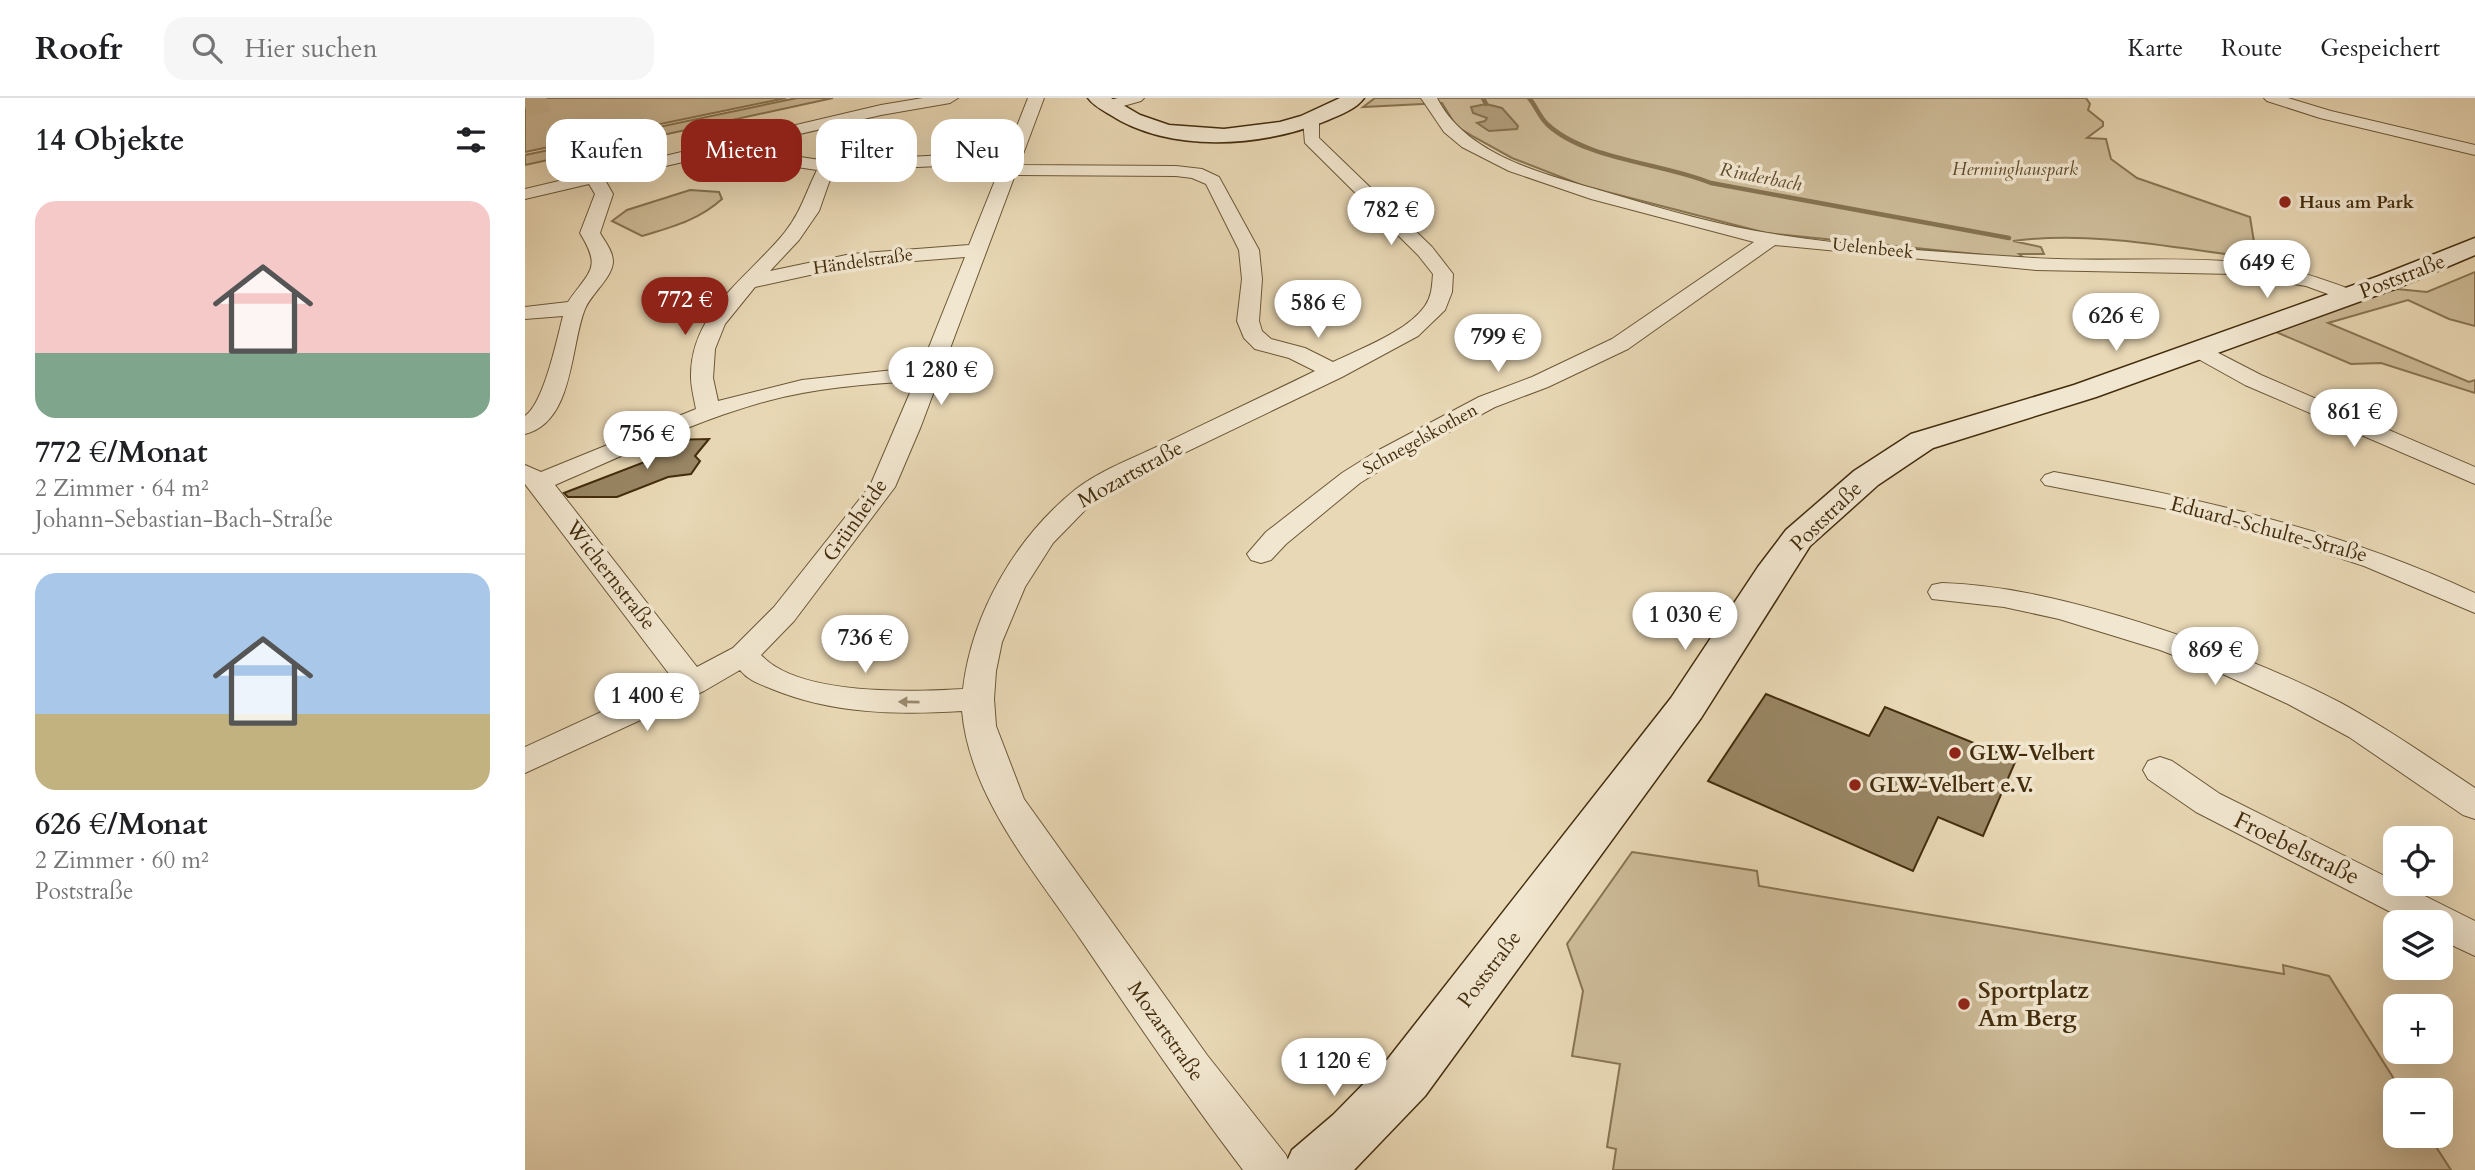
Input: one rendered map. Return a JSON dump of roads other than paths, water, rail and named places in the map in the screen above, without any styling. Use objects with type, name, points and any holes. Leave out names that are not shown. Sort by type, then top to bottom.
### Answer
[{"type":"street","points":[[802,129],[881,110],[950,98]]},
{"type":"street","name":"Grünheide","points":[[1024,131],[1036,98]]},
{"type":"street","points":[[1104,102],[1136,98]]},
{"type":"street","points":[[1104,102],[1144,125],[1199,134],[1261,131],[1311,120],[1354,98]]},
{"type":"street","name":"Uelenbeek","points":[[1429,98],[1450,128],[1461,137],[1534,175],[1708,226],[1772,239],[2038,265],[2209,264],[2294,278],[2350,296]]},
{"type":"street","points":[[2272,98],[2326,115],[2475,150]]},
{"type":"street","name":"Mozartstraße","points":[[1270,1170],[1192,1069],[1009,805],[989,757],[977,699],[985,650],[1002,606],[1035,548],[1059,519],[1086,494],[1125,472],[1334,372],[1410,331],[1440,302],[1443,274],[1425,251],[1311,139],[1311,120]]},
{"type":"street","points":[[1024,165],[1196,173],[1213,181],[1249,250],[1252,279],[1248,321],[1252,333],[1263,344],[1297,353],[1334,372]]},
{"type":"street","points":[[525,194],[576,182]]},
{"type":"street","points":[[525,427],[542,415],[561,367],[575,308],[603,265],[603,253],[590,233],[604,194],[603,188],[597,182]]},
{"type":"street","points":[[709,413],[701,389],[700,365],[705,344],[730,302],[811,210],[821,182]]},
{"type":"street","name":"Grünheide","points":[[525,761],[692,683],[744,655],[784,614],[882,487],[1005,182]]},
{"type":"street","name":"Schnegelskothen","points":[[1261,554],[1276,538],[1351,478],[1386,456],[1487,402],[1539,382],[1620,344],[1772,239]]},
{"type":"street","name":"Poststraße","points":[[1312,1170],[1353,1134],[1406,1078],[1686,708],[1770,575],[1798,538],[1837,502],[1896,456],[1922,441],[2085,391],[2350,296],[2475,246]]},
{"type":"street","name":"Händelstraße","points":[[749,282],[851,260],[978,250]]},
{"type":"street","points":[[525,313],[575,308]]},
{"type":"street","points":[[2199,350],[2253,380],[2475,477]]},
{"type":"street","points":[[532,477],[759,396],[848,378],[930,373]]},
{"type":"street","name":"Wichernstraße","points":[[532,477],[692,683]]},
{"type":"street","name":"Eduard-Schulte-Straße","points":[[2054,480],[2227,513],[2277,527],[2381,561],[2475,604]]},
{"type":"street","points":[[1942,592],[1976,592],[2028,602],[2161,639],[2227,663],[2358,728],[2475,806]]},
{"type":"street","points":[[744,655],[758,671],[802,689],[854,701],[913,703],[977,699]]},
{"type":"street","name":"Froebelstraße","points":[[2160,770],[2208,803],[2431,915],[2475,940]]},
{"type":"waterway","points":[[1483,98],[1486,104]]},
{"type":"waterway","name":"Rinderbach","points":[[1529,98],[1544,121],[1563,136],[1603,153],[1711,183],[2009,238]]},
{"type":"tunnel","points":[[525,107],[554,98]]},
{"type":"place","name":"Haus am Park","points":[[2285,202]]},
{"type":"place","name":"GLW-Velbert","points":[[1955,753]]},
{"type":"place","name":"GLW-Velbert e.V.","points":[[1855,785]]},
{"type":"place","name":"Sportplatz Am Berg","points":[[1964,1004]]},
{"type":"park label","name":"Herminghauspark","points":[[2015,169]]}]
